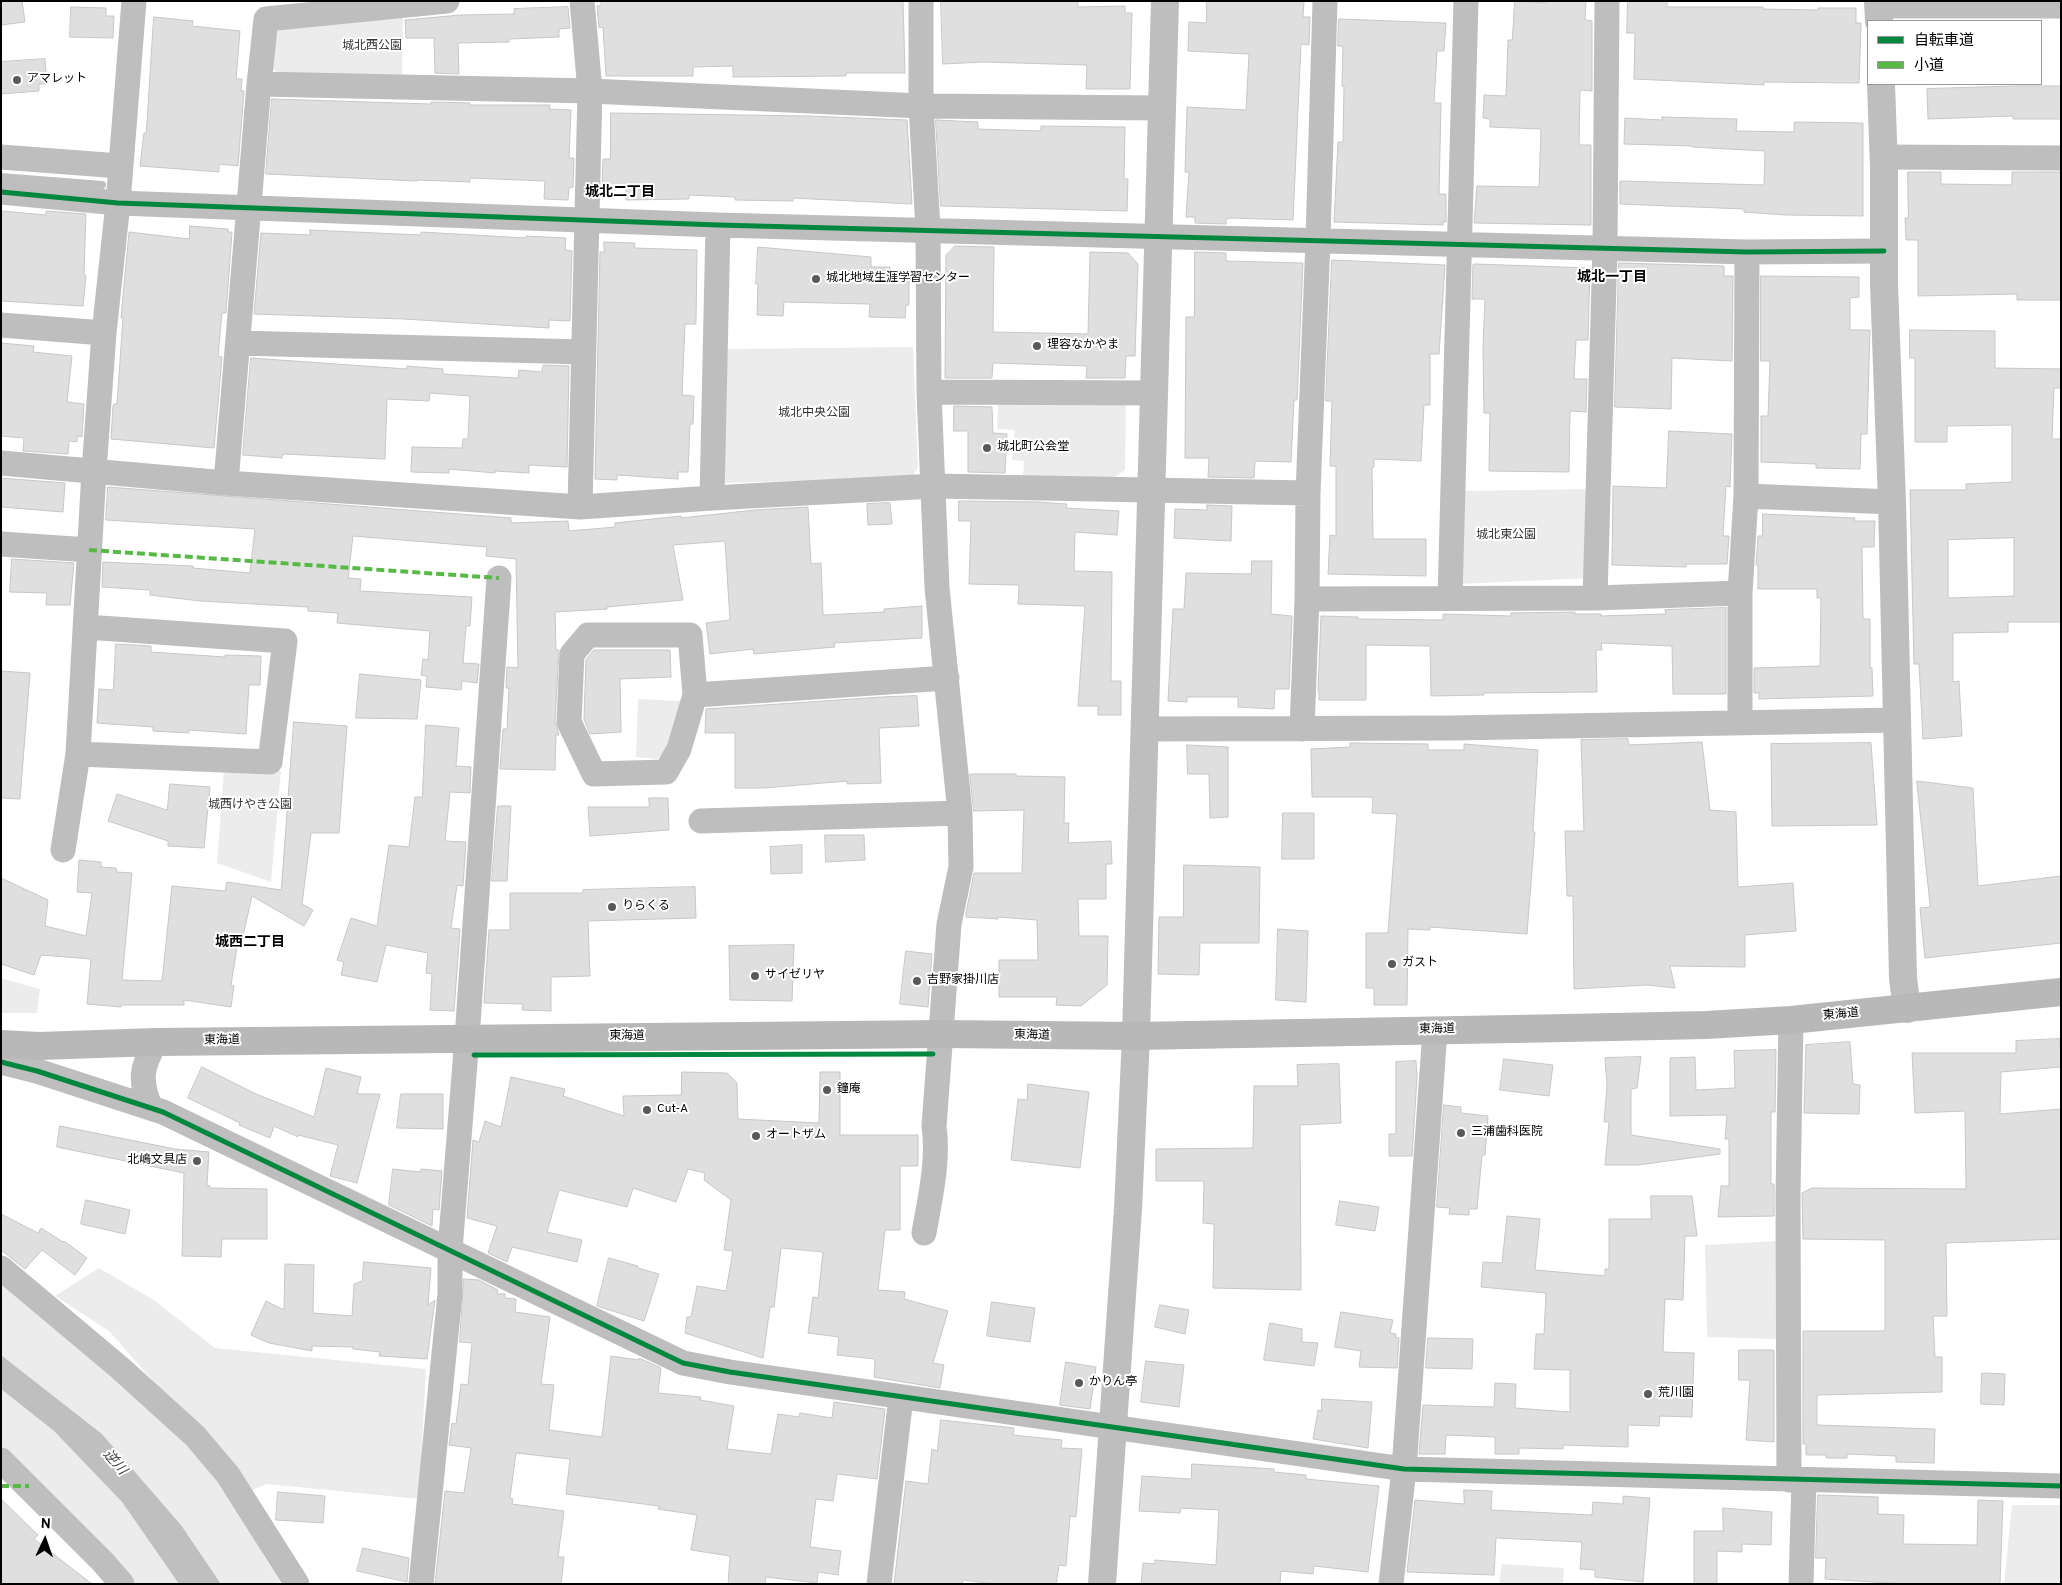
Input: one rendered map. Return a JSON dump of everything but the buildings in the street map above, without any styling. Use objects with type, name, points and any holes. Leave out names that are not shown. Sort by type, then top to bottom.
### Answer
[{"type":"main road","name":"東海道","points":[[1,1044],[39,1046],[156,1042],[940,1034],[1136,1036],[1676,1026],[1791,1020],[2061,992]]},
{"type":"street","points":[[63,850],[78,754],[89,550],[104,333],[118,203],[134,1]]},
{"type":"street","points":[[226,483],[248,208],[266,19],[447,1]]},
{"type":"street","points":[[580,507],[590,91],[582,1]]},
{"type":"street","points":[[921,1],[921,106],[928,229],[929,392],[937,588],[960,813],[962,867],[949,924],[934,1126],[936,1144],[932,1192],[924,1233]]},
{"type":"street","points":[[1102,1584],[1128,1209],[1136,1036],[1165,1]]},
{"type":"street","points":[[1302,729],[1325,1]]},
{"type":"street","points":[[1450,598],[1461,244],[1466,1]]},
{"type":"street","points":[[1595,598],[1605,248],[1607,1]]},
{"type":"street","points":[[1878,9],[2061,6]]},
{"type":"street","points":[[259,84],[590,91],[921,106],[1162,108]]},
{"type":"street","points":[[1881,85],[1903,978],[1906,1008]]},
{"type":"street","points":[[1,157],[120,166]]},
{"type":"street","points":[[1884,157],[2061,158]]},
{"type":"street","points":[[1,192],[118,203],[718,225],[928,229],[1747,252],[1884,251]]},
{"type":"street","points":[[712,498],[718,225]]},
{"type":"street","points":[[1740,723],[1740,594],[1746,496],[1747,252]]},
{"type":"street","points":[[1,326],[104,333]]},
{"type":"street","points":[[238,343],[583,352]]},
{"type":"street","points":[[929,392],[1154,393]]},
{"type":"street","points":[[1,463],[226,483],[580,507],[934,486],[1151,488],[1308,493]]},
{"type":"street","points":[[1746,496],[1892,502]]},
{"type":"street","points":[[1,544],[89,550]]},
{"type":"street","points":[[421,1584],[450,1294],[450,1250],[467,1038],[499,578]]},
{"type":"street","points":[[1307,599],[1595,598],[1740,594]]},
{"type":"street","points":[[78,754],[270,762],[284,641],[86,627]]},
{"type":"street","points":[[588,635],[690,635],[695,695],[679,749],[666,772],[594,774],[569,722],[572,654],[588,635]]},
{"type":"street","points":[[695,695],[947,678]]},
{"type":"street","points":[[1145,729],[1302,729],[1897,720]]},
{"type":"street","points":[[701,821],[960,813]]},
{"type":"street","points":[[1791,1020],[1788,1196],[1801,1584]]},
{"type":"street","points":[[1391,1584],[1404,1469],[1435,1030]]},
{"type":"street","points":[[151,1108],[145,1094],[144,1066],[156,1042]]},
{"type":"street","points":[[1,1062],[38,1071],[151,1108],[683,1363],[730,1372],[1404,1469],[2061,1486]]},
{"type":"street","points":[[1,1268],[120,1368],[195,1436],[228,1475],[297,1584]]},
{"type":"street","points":[[879,1584],[901,1396]]},
{"type":"street","points":[[1,1460],[102,1561],[122,1584]]},
{"type":"green space","name":"城北西公園","points":[[400,15],[403,18],[402,78],[278,73],[268,65],[274,37],[284,23]]},
{"type":"green space","name":"城北中央公園","points":[[913,347],[918,467],[912,478],[725,483],[724,349]]},
{"type":"green space","points":[[998,402],[1126,404],[1125,470],[1113,478],[1023,477],[1024,461],[1012,460],[1015,430],[997,429]]},
{"type":"green space","name":"城北東公園","points":[[1594,489],[1591,578],[1459,584],[1461,491]]},
{"type":"green space","points":[[638,699],[680,701],[669,748],[657,759],[636,757]]},
{"type":"green space","name":"城西けやき公園","points":[[224,769],[281,771],[271,882],[217,863]]},
{"type":"green space","points":[[1,978],[40,989],[37,1013],[1,1013]]},
{"type":"green space","points":[[1778,1241],[1776,1339],[1707,1337],[1705,1245]]},
{"type":"green space","points":[[99,1268],[154,1300],[215,1348],[426,1369],[419,1499],[267,1484],[250,1491],[109,1331],[55,1296]]},
{"type":"green space","points":[[1,1276],[127,1382],[218,1479],[281,1584],[221,1584],[181,1525],[102,1434],[1,1355]]},
{"type":"green space","points":[[1,1389],[54,1431],[122,1502],[179,1584],[128,1584],[1,1454]]},
{"type":"green space","points":[[2012,1505],[2061,1505],[2061,1584],[2004,1584]]},
{"type":"green space","points":[[1502,1564],[1564,1568],[1563,1584],[1499,1584]]},
{"type":"water","name":"逆川","points":[[1,1355],[102,1434],[181,1525],[221,1584],[179,1584],[122,1502],[54,1431],[1,1389]]},
{"type":"waterway","points":[[1,177],[102,185]]},
{"type":"marked path","points":[[89,550],[499,578]]},
{"type":"marked path","points":[[1,1486],[29,1486]]},
{"type":"cycle path","points":[[1,192],[118,203],[718,225],[1747,252],[1884,251]]},
{"type":"cycle path","points":[[474,1055],[933,1054]]},
{"type":"cycle path","points":[[1,1062],[37,1071],[163,1112],[683,1363],[730,1372],[1404,1469],[2061,1486]]},
{"type":"place","name":"アマレット","points":[[17,80]]},
{"type":"place","name":"城北地域生涯学習センター","points":[[816,279]]},
{"type":"place","name":"理容なかやま","points":[[1037,346]]},
{"type":"place","name":"城北町公会堂","points":[[987,448]]},
{"type":"place","name":"りらくる","points":[[612,907]]},
{"type":"place","name":"ガスト","points":[[1392,964]]},
{"type":"place","name":"サイゼリヤ","points":[[755,976]]},
{"type":"place","name":"吉野家掛川店","points":[[917,981]]},
{"type":"place","name":"鐘庵","points":[[827,1090]]},
{"type":"place","name":"Cut-A","points":[[647,1110]]},
{"type":"place","name":"三浦歯科医院","points":[[1461,1133]]},
{"type":"place","name":"オートザム","points":[[756,1136]]},
{"type":"place","name":"北嶋文具店","points":[[197,1161]]},
{"type":"place","name":"かりん亭","points":[[1079,1383]]},
{"type":"place","name":"荒川園","points":[[1648,1394]]},
{"type":"district","name":"城北二丁目","points":[[620,193]]},
{"type":"district","name":"城北一丁目","points":[[1612,278]]},
{"type":"district","name":"城西二丁目","points":[[250,943]]}]
